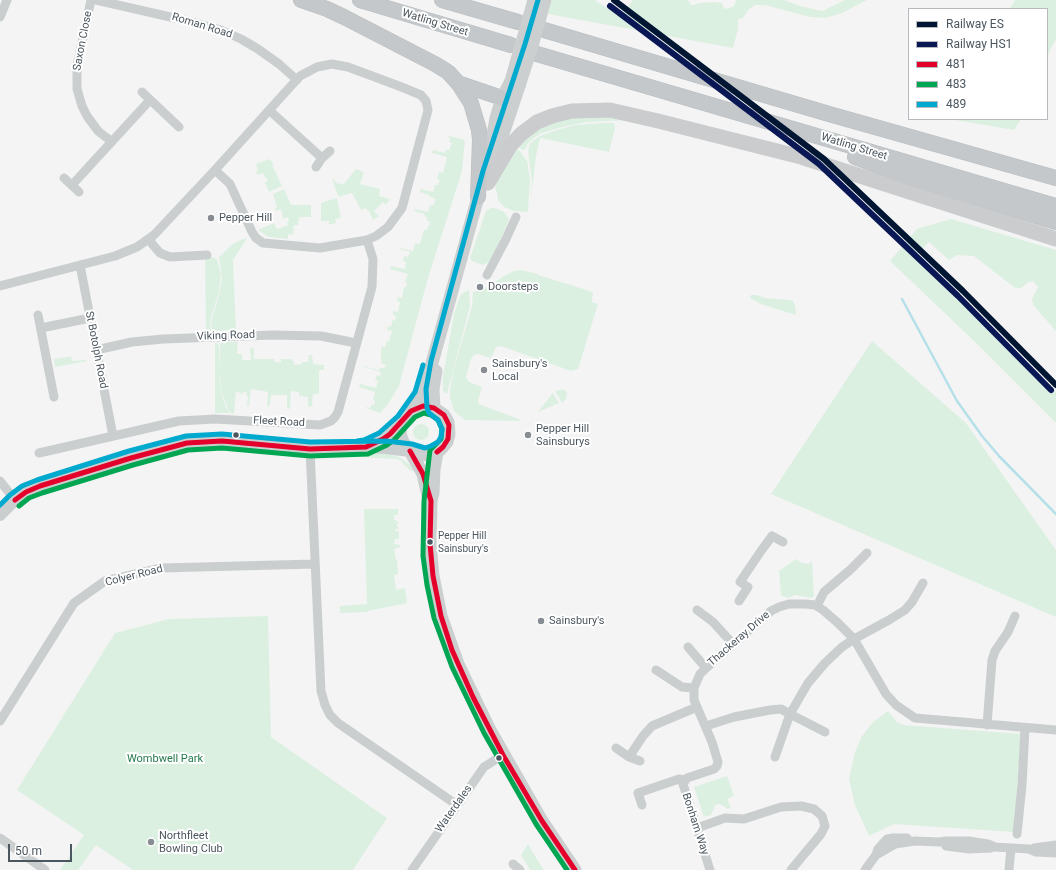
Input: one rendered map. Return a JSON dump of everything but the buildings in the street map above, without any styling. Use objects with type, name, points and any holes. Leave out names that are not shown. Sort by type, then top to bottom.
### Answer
[{"type":"highway","points":[[301,0],[344,17],[435,64],[448,72],[458,83],[471,103],[479,130],[478,197]]},
{"type":"highway","name":"Watling Street","points":[[360,0],[511,45]]},
{"type":"highway","points":[[442,0],[519,18],[478,0]]},
{"type":"highway","points":[[545,26],[646,59],[829,114],[1056,178]]},
{"type":"highway","name":"Watling Street","points":[[535,50],[682,96],[1056,206]]},
{"type":"highway","points":[[458,83],[502,98]]},
{"type":"highway","points":[[682,96],[876,165],[1056,216]]},
{"type":"highway","points":[[855,157],[907,177],[1056,222]]},
{"type":"main road","points":[[410,451],[424,455],[437,452],[443,448],[449,437],[449,425],[439,412],[433,389],[437,365],[490,173],[501,142],[516,84],[534,0]]},
{"type":"main road","points":[[431,501],[423,474],[405,445],[401,437],[400,429],[406,416],[421,395],[427,381],[490,153],[496,118],[502,98],[516,84],[535,50],[545,0]]},
{"type":"main road","points":[[488,182],[514,142],[537,122],[552,116],[572,111],[610,110],[801,157],[1056,239]]},
{"type":"main road","points":[[406,416],[421,407],[439,412]]},
{"type":"main road","points":[[437,452],[431,501],[430,556],[441,616],[452,650],[503,755],[542,821],[575,870]]},
{"type":"street","points":[[0,17],[7,0]]},
{"type":"street","name":"Saxon Close","points":[[91,0],[77,66],[77,89],[82,106],[87,116],[98,131],[111,141]]},
{"type":"street","name":"Roman Road","points":[[96,0],[188,20],[221,30],[258,48],[297,80]]},
{"type":"street","points":[[0,286],[126,252],[140,246],[164,225],[297,80],[307,72],[320,66],[332,64],[345,66],[415,92],[421,95],[426,101],[428,110],[402,208],[388,227],[376,236],[367,240],[320,248],[263,243],[256,238],[252,232],[230,184],[215,170]]},
{"type":"street","points":[[142,92],[179,127]]},
{"type":"street","points":[[72,185],[150,100]]},
{"type":"street","points":[[270,110],[322,158]]},
{"type":"street","points":[[316,167],[322,158],[330,151]]},
{"type":"street","points":[[64,178],[79,192]]},
{"type":"street","points":[[487,275],[516,217]]},
{"type":"street","points":[[149,239],[160,253],[170,257],[207,255]]},
{"type":"street","name":"Fleet Road","points":[[39,453],[167,423],[194,419],[320,424],[328,423],[334,419],[338,412],[373,281],[373,258],[367,240]]},
{"type":"street","name":"St Botolph Road","points":[[80,265],[112,436]]},
{"type":"street","points":[[38,315],[54,397]]},
{"type":"street","points":[[41,328],[90,318]]},
{"type":"street","name":"Viking Road","points":[[96,350],[132,342],[163,338],[273,335],[321,336],[356,343]]},
{"type":"street","points":[[366,447],[383,439],[406,416]]},
{"type":"street","points":[[0,516],[15,500],[26,492],[40,486],[131,458],[187,444],[222,441],[310,448],[366,447],[410,451]]},
{"type":"street","points":[[310,448],[322,699],[332,718],[456,805]]},
{"type":"street","points":[[0,481],[15,500]]},
{"type":"street","points":[[739,601],[748,588],[740,582],[772,536],[783,542]]},
{"type":"street","points":[[867,552],[850,570],[824,592],[817,606],[838,623],[854,639],[886,694],[903,711],[915,718],[1056,730]]},
{"type":"street","name":"Colyer Road","points":[[0,721],[74,603],[105,581],[161,568],[315,564]]},
{"type":"street","points":[[775,757],[790,714],[802,692],[817,671],[832,656],[854,639],[903,612],[912,602],[923,583]]},
{"type":"street","name":"Thackeray Drive","points":[[694,688],[700,674],[706,668],[771,611],[776,608],[797,603],[817,606]]},
{"type":"street","points":[[697,610],[713,622],[733,644]]},
{"type":"street","points":[[987,725],[992,660],[995,651],[1007,634],[1015,616]]},
{"type":"street","points":[[688,647],[706,668]]},
{"type":"street","points":[[642,805],[638,793],[679,779],[685,780],[712,770],[718,764],[706,726],[694,698],[694,688],[682,687],[656,670]]},
{"type":"street","points":[[629,757],[643,736],[652,726],[697,707]]},
{"type":"street","points":[[706,726],[734,717],[782,709],[825,732]]},
{"type":"street","points":[[1017,834],[1022,785],[1025,728]]},
{"type":"street","points":[[616,748],[629,757],[640,761]]},
{"type":"street","name":"Waterdales","points":[[412,870],[484,767],[503,755]]},
{"type":"street","name":"Bonham Way","points":[[685,780],[683,783],[684,787],[710,870]]},
{"type":"street","points":[[697,828],[725,818],[744,819],[781,807],[801,806],[814,809],[822,816],[825,826],[822,834],[791,870]]},
{"type":"street","points":[[0,838],[45,870]]},
{"type":"street","points":[[865,870],[876,855],[878,849],[887,839],[910,838],[915,841],[940,842],[969,841],[988,844],[995,847],[1029,849],[1056,845]]},
{"type":"street","points":[[1009,870],[1011,848]]},
{"type":"street","points":[[1029,849],[1036,852],[1056,853]]},
{"type":"green space","points":[[552,0],[595,0],[617,15],[623,14],[633,0],[688,0],[691,5],[714,2],[722,3],[724,9],[733,7],[737,0],[784,0],[800,6],[822,11],[845,0],[867,0],[842,13],[825,18],[810,17],[765,5],[755,5],[748,10],[743,18],[738,19],[738,29],[733,48],[548,14]]},
{"type":"green space","points":[[1015,0],[1056,0],[1056,39],[1048,55],[1048,8],[1011,8]]},
{"type":"green space","points":[[580,114],[631,120],[587,122],[566,126],[539,134],[528,143],[524,150],[521,149],[518,144],[528,132]]},
{"type":"green space","points":[[955,120],[1020,120],[1014,130]]},
{"type":"green space","points":[[614,123],[615,128],[609,152],[540,138],[536,156],[531,199],[532,180],[528,152],[530,143],[540,136],[575,125]]},
{"type":"green space","points":[[446,135],[465,140],[462,171],[428,278],[399,386],[388,404],[380,413],[366,408],[371,408],[371,405],[374,405],[375,401],[373,400],[375,392],[359,387],[360,384],[376,388],[378,381],[375,380],[377,375],[380,376],[381,372],[363,366],[379,370],[380,368],[384,368],[386,365],[381,363],[381,349],[382,346],[385,347],[387,341],[389,341],[392,331],[387,330],[388,327],[392,325],[392,320],[395,321],[396,316],[393,315],[393,311],[398,312],[400,302],[397,301],[398,297],[402,298],[404,287],[406,287],[407,283],[405,282],[408,274],[390,269],[391,266],[405,269],[406,262],[403,261],[404,256],[408,257],[410,252],[400,248],[413,251],[415,243],[420,244],[424,230],[428,229],[430,222],[427,221],[427,217],[424,216],[425,214],[414,211],[415,209],[428,212],[430,205],[434,205],[435,199],[420,192],[421,189],[433,192],[435,185],[438,185],[440,180],[437,179],[439,172],[443,173],[447,157],[432,153],[433,150],[445,153],[446,150],[449,150],[452,143],[449,142],[450,138]]},
{"type":"green space","points":[[513,146],[520,151],[527,160],[530,180],[528,211],[526,212],[514,211],[504,207],[498,200],[495,188]]},
{"type":"green space","points":[[269,159],[274,164],[272,165],[282,186],[269,192],[265,182],[268,181],[266,177],[265,178],[263,173],[258,175],[255,172],[258,171],[256,164]]},
{"type":"green space","points":[[356,169],[364,172],[360,184],[380,189],[379,196],[390,199],[386,205],[383,202],[374,211],[379,216],[373,220],[366,208],[361,210],[352,193],[339,197],[336,191],[332,178],[338,184],[340,183],[343,185]]},
{"type":"green space","points":[[284,189],[291,205],[311,205],[311,217],[299,218],[298,225],[294,225],[293,235],[288,234],[288,239],[268,237],[258,230],[274,223],[277,229],[288,225],[288,217],[283,219],[281,209],[276,211],[275,208],[277,207],[273,194]]},
{"type":"green space","points":[[337,198],[341,218],[335,219],[336,223],[332,224],[329,224],[329,221],[321,221],[321,203]]},
{"type":"green space","points":[[491,208],[504,212],[509,220],[499,244],[489,262],[483,265],[472,261],[470,258],[486,211]]},
{"type":"green space","points":[[951,219],[1056,250],[1056,331],[1033,305],[1032,299],[1038,287],[1033,281],[1021,288],[1015,288],[974,256],[957,255],[949,260],[929,242],[915,257],[1012,348],[1056,392],[1056,423],[974,341],[890,261],[917,229]]},
{"type":"green space","points":[[246,238],[233,260],[236,330],[212,331],[211,321],[222,279],[219,257],[234,243]]},
{"type":"green space","points":[[212,257],[217,259],[221,275],[219,292],[210,320],[211,331],[206,331],[205,258]]},
{"type":"green space","points":[[521,270],[593,292],[592,302],[598,304],[578,369],[571,371],[501,346],[496,347],[491,358],[478,354],[474,355],[471,359],[466,377],[469,382],[482,387],[478,401],[479,404],[521,420],[465,420],[454,411],[450,398],[450,390],[453,372],[472,306],[473,292],[484,289],[514,271]]},
{"type":"green space","points":[[469,290],[470,306],[447,394],[443,391],[443,376],[454,314],[460,296]]},
{"type":"green space","points":[[751,295],[793,301],[796,315],[761,304],[750,298]]},
{"type":"green space","points":[[872,341],[966,423],[1056,550],[1056,617],[771,494]]},
{"type":"green space","points":[[221,342],[238,342],[237,354],[242,354],[242,360],[251,360],[250,349],[254,348],[254,359],[274,359],[274,362],[281,362],[281,359],[292,359],[292,361],[294,361],[294,365],[302,364],[302,362],[308,362],[309,355],[312,355],[313,364],[324,365],[324,370],[319,370],[319,394],[313,394],[312,406],[308,407],[308,397],[299,396],[299,392],[291,391],[290,409],[287,408],[287,395],[271,395],[270,405],[267,407],[268,392],[251,389],[249,406],[247,405],[247,392],[243,392],[243,394],[241,394],[236,392],[234,414],[231,413],[222,393],[219,376]]},
{"type":"green space","points":[[215,343],[219,346],[219,380],[223,398],[229,413],[215,413]]},
{"type":"green space","points":[[74,356],[71,357],[72,361],[87,361],[55,367],[54,359]]},
{"type":"green space","points":[[565,390],[567,393],[566,399],[562,403],[555,391]]},
{"type":"green space","points":[[553,393],[559,403],[538,412],[552,394]]},
{"type":"green space","points":[[421,424],[427,426],[429,432],[427,438],[421,440],[415,438],[413,432],[415,426]]},
{"type":"green space","points":[[359,454],[390,454],[401,458],[416,470],[411,471],[402,463],[402,461],[397,459],[359,457]]},
{"type":"green space","points":[[365,509],[398,509],[398,515],[394,515],[394,520],[399,522],[397,527],[399,528],[395,531],[399,532],[399,539],[395,539],[394,544],[400,545],[400,547],[394,549],[397,560],[398,574],[394,575],[396,590],[405,588],[407,603],[368,612],[340,613],[340,606],[367,604]]},
{"type":"green space","points":[[796,559],[802,563],[808,564],[812,561],[814,596],[811,598],[795,595],[788,598],[781,595],[779,571]]},
{"type":"green space","name":"Wombwell Park","points":[[268,616],[271,737],[387,818],[353,870],[133,870],[96,845],[78,870],[60,870],[84,835],[17,790],[115,633],[169,619]]},
{"type":"green space","points":[[888,711],[897,722],[904,725],[1021,734],[1014,832],[894,824],[869,836],[855,805],[849,779],[855,752],[862,736],[873,722]]},
{"type":"green space","points":[[727,776],[734,796],[727,799],[731,808],[728,809],[720,804],[715,805],[711,815],[704,817],[694,787]]},
{"type":"green space","points":[[520,795],[569,870],[564,870],[518,796]]},
{"type":"green space","points":[[528,844],[544,870],[530,870],[521,855]]},
{"type":"waterway","points":[[902,299],[957,401],[982,436],[999,456],[1056,514]]},
{"type":"rail line","name":"ES","points":[[614,0],[824,159],[963,291],[1056,385]]},
{"type":"rail line","name":"HS1","points":[[610,6],[819,164],[958,296],[1051,390]]},
{"type":"transit line","name":"489","points":[[0,505],[22,486],[37,480],[129,451],[186,436],[222,434],[310,442],[386,441],[412,444],[425,448],[438,442],[441,437],[442,429],[438,420],[429,413],[427,408],[426,389],[431,361],[483,171],[538,0]]},
{"type":"transit line","name":"489","points":[[357,441],[364,440],[379,433],[398,416],[415,392],[423,365]]},
{"type":"transit line","name":"481","points":[[15,500],[26,492],[40,486],[131,458],[187,443],[222,441],[310,449],[366,447],[390,434],[411,411],[423,406],[434,408],[444,415],[449,425],[448,439],[443,447],[437,452]]},
{"type":"transit line","name":"483","points":[[19,506],[29,498],[42,493],[188,450],[222,448],[310,456],[368,454],[394,440],[415,417],[424,413],[431,415],[438,420],[442,429],[441,439],[430,450],[424,501],[423,556],[434,618],[452,667],[484,733],[536,824],[567,870]]},
{"type":"transit line","name":"481","points":[[410,451],[423,474],[431,501],[430,544],[433,576],[441,616],[452,650],[473,697],[503,755],[542,821],[575,870]]},
{"type":"place","name":"Pepper Hill","points":[[211,218]]},
{"type":"place","name":"Doorsteps","points":[[480,287]]},
{"type":"place","name":"Sainsbury's Local","points":[[484,370]]},
{"type":"place","name":"Pepper Hill Sainsburys","points":[[528,435]]},
{"type":"place","name":"Pepper Hill Sainsbury's","points":[[430,542]]},
{"type":"place","name":"Sainsbury's","points":[[541,621]]},
{"type":"place","name":"Northfleet Bowling Club","points":[[151,842]]}]
